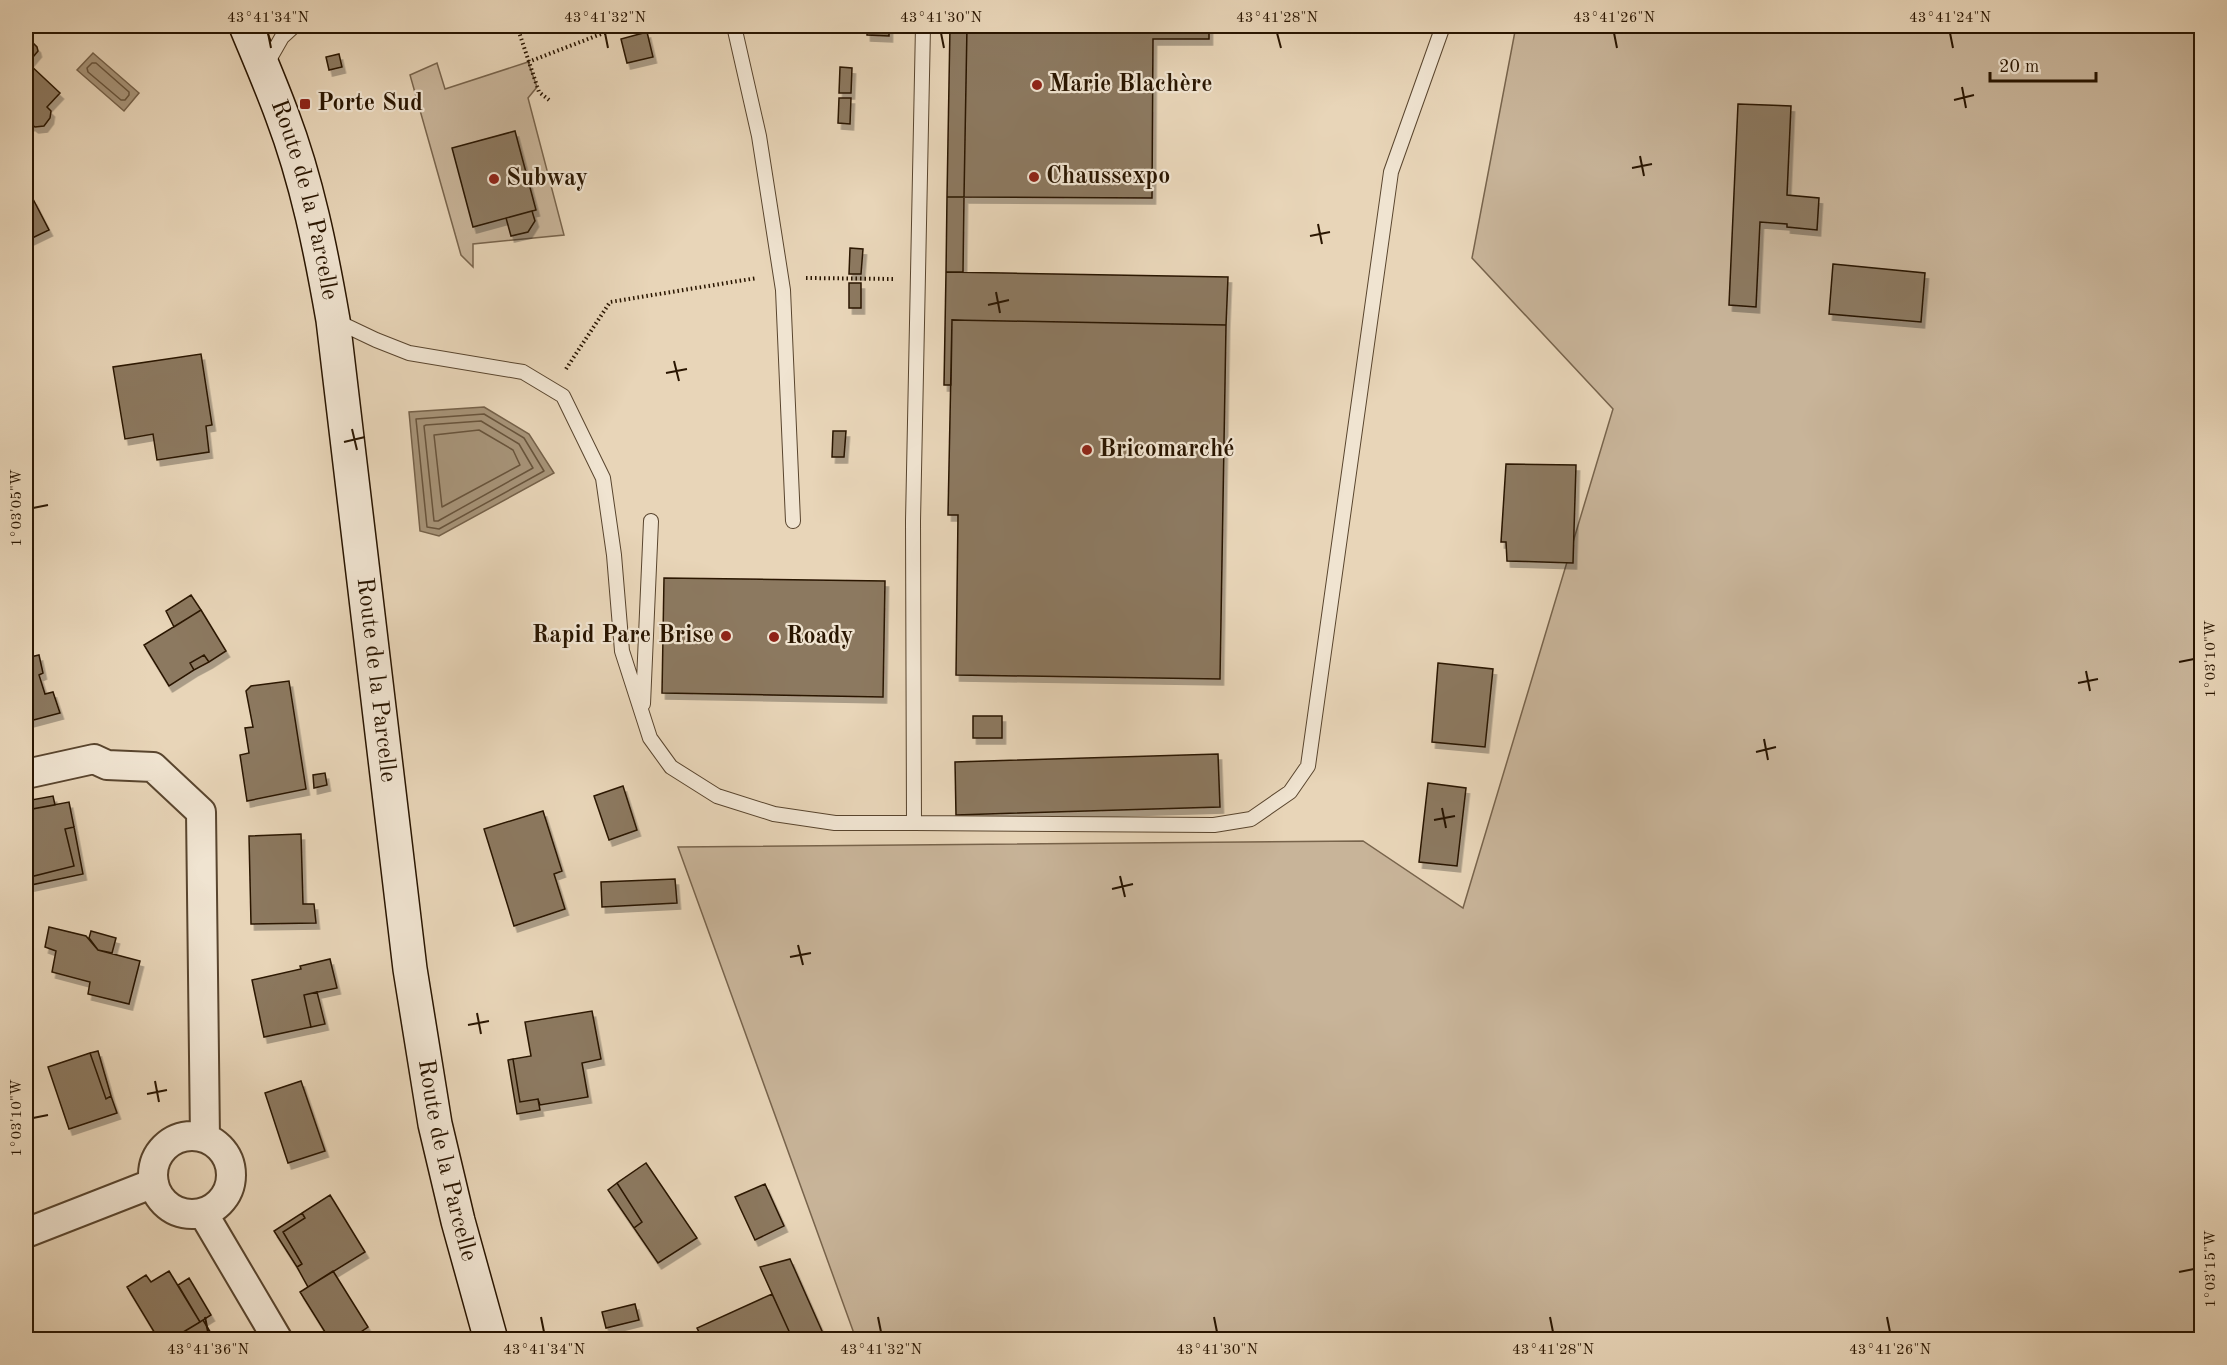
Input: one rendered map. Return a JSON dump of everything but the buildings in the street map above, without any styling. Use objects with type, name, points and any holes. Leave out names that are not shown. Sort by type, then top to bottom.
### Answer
[{"type":"main road","name":"Route de la Parcelle","points":[[246,26],[283,116],[321,252],[333,320],[410,969],[435,1124],[458,1221],[491,1340]]},
{"type":"street","points":[[26,774],[94,759],[107,765],[153,766],[201,812],[205,1138]]},
{"type":"street","points":[[194,1135],[205,1138],[225,1153],[230,1165],[231,1177],[228,1190],[222,1201],[204,1213],[190,1215],[176,1211],[158,1195],[153,1171],[156,1160],[166,1146],[182,1137],[194,1135]]},
{"type":"street","points":[[26,1233],[154,1184]]},
{"type":"street","points":[[204,1213],[278,1340]]},
{"type":"lane","points":[[263,70],[282,37],[294,26]]},
{"type":"lane","points":[[734,26],[759,136],[781,280],[793,521]]},
{"type":"lane","points":[[914,823],[913,521],[923,26]]},
{"type":"lane","points":[[333,320],[409,353],[523,372],[562,396],[603,478],[614,555],[622,651],[650,738],[670,767],[717,796],[774,814],[835,823],[1214,825],[1251,819],[1290,792],[1308,766],[1391,172],[1443,26]]},
{"type":"lane","points":[[642,715],[651,521]]},
{"type":"path","points":[[517,26],[538,92],[549,100]]},
{"type":"path","points":[[528,62],[622,26]]},
{"type":"path","points":[[553,390],[610,302],[764,277],[781,280],[797,278],[918,279]]},
{"type":"shaded area","points":[[1516,26],[2201,26],[2201,1339],[856,1339],[678,847],[1363,841],[1463,908],[1613,409],[1472,258]]},
{"type":"shaded area","points":[[528,62],[537,87],[528,98],[564,235],[473,244],[473,267],[461,255],[410,75],[437,63],[445,89]]},
{"type":"water","points":[[93,53],[139,93],[124,111],[77,70]]},
{"type":"water","points":[[484,407],[529,434],[554,473],[439,536],[420,531],[409,412]]},
{"type":"place","name":"Marie Blachère","points":[[1037,85]]},
{"type":"place","name":"Porte Sud","points":[[305,104]]},
{"type":"place","name":"Chaussexpo","points":[[1034,177]]},
{"type":"place","name":"Subway","points":[[494,179]]},
{"type":"place","name":"Bricomarché","points":[[1087,450]]},
{"type":"place","name":"Rapid Pare Brise","points":[[726,636]]},
{"type":"place","name":"Roady","points":[[774,637]]}]
